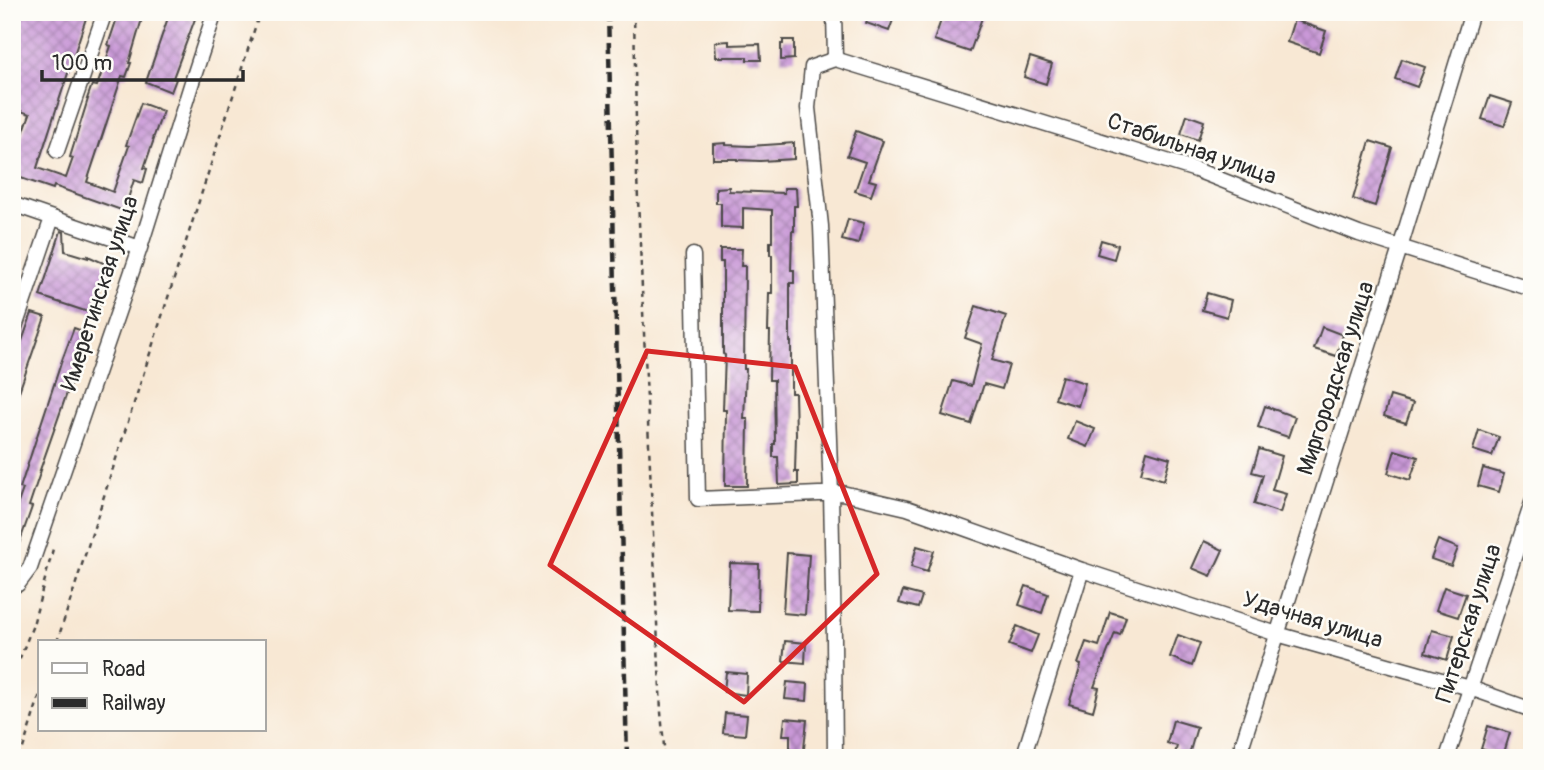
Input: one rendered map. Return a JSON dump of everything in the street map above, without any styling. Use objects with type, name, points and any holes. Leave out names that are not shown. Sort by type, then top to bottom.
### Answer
[{"type":"street","points":[[57,151],[105,12]]},
{"type":"street","name":"Имеретинская улица","points":[[15,583],[30,568],[140,248],[215,12]]},
{"type":"street","points":[[834,12],[835,59],[812,67],[807,108],[821,226],[831,494],[835,758]]},
{"type":"street","name":"Миргородская улица","points":[[1238,758],[1472,12]]},
{"type":"street","name":"Стабильная улица","points":[[835,59],[1196,170],[1359,234],[1532,289]]},
{"type":"street","points":[[12,204],[140,248]]},
{"type":"street","points":[[12,337],[52,218]]},
{"type":"street","name":"Удачная улица","points":[[693,255],[698,499],[842,493],[907,508],[1082,570],[1277,634],[1470,688],[1532,710]]},
{"type":"street","name":"Питерская улица","points":[[1447,758],[1532,503]]},
{"type":"street","points":[[1023,758],[1082,570]]},
{"type":"path","points":[[58,640],[260,12]]},
{"type":"path","points":[[634,12],[638,191],[665,758]]},
{"type":"path","points":[[20,758],[38,700]]},
{"type":"highlighted area","points":[[647,351],[795,367],[877,574],[744,702],[550,565]]},
{"type":"building","points":[[22,12],[88,12],[37,168],[66,178],[87,99],[92,85],[97,86],[119,12],[144,12],[131,63],[126,77],[122,76],[87,182],[113,192],[141,103],[163,111],[144,168],[147,169],[143,183],[134,180],[124,211],[54,186],[53,189],[12,175],[12,164],[30,114],[12,108],[12,35]]},
{"type":"building","points":[[170,12],[195,19],[173,78],[176,79],[171,92],[146,82]]},
{"type":"building","points":[[870,12],[881,12],[894,17],[889,31],[866,23]]},
{"type":"building","points":[[944,12],[984,12],[970,52],[934,40]]},
{"type":"building","points":[[1294,20],[1326,31],[1319,53],[1287,42]]},
{"type":"building","points":[[783,40],[794,40],[794,59],[781,60]]},
{"type":"building","points":[[729,41],[729,45],[760,44],[761,60],[716,57],[715,42]]},
{"type":"building","points":[[1030,57],[1052,64],[1046,84],[1024,77]]},
{"type":"building","points":[[1402,59],[1425,67],[1417,87],[1395,79]]},
{"type":"building","points":[[1490,96],[1512,103],[1504,126],[1482,119]]},
{"type":"building","points":[[1187,115],[1204,121],[1198,140],[1181,134]]},
{"type":"building","points":[[856,131],[883,141],[869,180],[876,182],[871,196],[855,191],[865,162],[847,156]]},
{"type":"building","points":[[1370,141],[1392,148],[1375,206],[1353,199]]},
{"type":"building","points":[[794,143],[794,159],[713,159],[713,144],[750,146]]},
{"type":"building","points":[[729,187],[729,191],[784,193],[784,188],[796,188],[797,206],[794,206],[792,231],[791,270],[794,270],[794,283],[790,283],[790,342],[791,393],[795,393],[795,472],[798,472],[798,484],[779,485],[778,457],[773,457],[774,380],[769,380],[768,331],[769,293],[772,293],[772,210],[743,208],[743,228],[721,227],[721,203],[716,203],[716,188]]},
{"type":"building","points":[[848,219],[864,223],[858,244],[842,240]]},
{"type":"building","points":[[61,231],[64,232],[65,251],[88,256],[110,266],[95,299],[101,301],[97,315],[40,296]]},
{"type":"building","points":[[1101,240],[1118,245],[1114,259],[1097,254]]},
{"type":"building","points":[[720,249],[742,249],[741,266],[745,266],[744,419],[748,419],[747,486],[725,486],[725,355],[723,262],[720,262]]},
{"type":"building","points":[[1207,293],[1231,300],[1227,317],[1202,310]]},
{"type":"building","points":[[976,306],[1006,316],[992,360],[1009,365],[1002,389],[984,384],[971,424],[942,415],[953,381],[971,386],[982,344],[965,338]]},
{"type":"building","points":[[32,313],[45,317],[14,406],[12,369]]},
{"type":"building","points":[[1322,327],[1343,335],[1336,356],[1314,349]]},
{"type":"building","points":[[74,328],[88,333],[40,470],[29,506],[32,507],[12,558],[12,520],[23,489],[20,488]]},
{"type":"building","points":[[1062,376],[1085,383],[1078,406],[1055,399]]},
{"type":"building","points":[[1390,396],[1413,403],[1406,423],[1384,416]]},
{"type":"building","points":[[1265,406],[1295,417],[1288,437],[1258,427]]},
{"type":"building","points":[[1075,421],[1095,429],[1088,447],[1068,439]]},
{"type":"building","points":[[1479,430],[1499,437],[1492,456],[1473,450]]},
{"type":"building","points":[[1259,449],[1282,456],[1272,490],[1286,494],[1280,513],[1254,504],[1263,475],[1252,472]]},
{"type":"building","points":[[1395,450],[1418,457],[1410,480],[1388,473]]},
{"type":"building","points":[[1147,451],[1170,458],[1164,480],[1141,473]]},
{"type":"building","points":[[1483,468],[1504,474],[1499,492],[1478,486]]},
{"type":"building","points":[[1438,540],[1458,548],[1451,566],[1431,559]]},
{"type":"building","points":[[1204,541],[1223,550],[1211,576],[1192,568]]},
{"type":"building","points":[[917,546],[934,551],[927,572],[911,567]]},
{"type":"building","points":[[787,553],[809,555],[805,615],[783,613]]},
{"type":"building","points":[[730,563],[759,564],[758,611],[728,610]]},
{"type":"building","points":[[1026,586],[1048,594],[1042,613],[1019,605]]},
{"type":"building","points":[[1444,587],[1466,594],[1458,617],[1436,610]]},
{"type":"building","points":[[903,591],[922,596],[918,608],[899,603]]},
{"type":"building","points":[[1110,612],[1126,617],[1120,635],[1115,633],[1094,687],[1099,688],[1093,711],[1069,704],[1086,642],[1099,646]]},
{"type":"building","points":[[1017,626],[1038,635],[1031,653],[1009,645]]},
{"type":"building","points":[[1432,630],[1454,636],[1447,660],[1425,653]]},
{"type":"building","points":[[1178,635],[1200,643],[1192,666],[1170,657]]},
{"type":"building","points":[[785,641],[806,643],[805,663],[783,661]]},
{"type":"building","points":[[726,672],[747,674],[746,695],[724,692]]},
{"type":"building","points":[[787,682],[808,684],[807,701],[785,699]]},
{"type":"building","points":[[725,713],[747,715],[745,735],[723,733]]},
{"type":"building","points":[[785,718],[807,720],[803,758],[790,758],[790,735],[783,735]]},
{"type":"building","points":[[1173,720],[1197,727],[1188,758],[1174,758],[1177,746],[1167,743]]},
{"type":"building","points":[[1488,726],[1510,733],[1503,756],[1481,749]]},
{"type":"railway","points":[[608,12],[627,758]]}]
